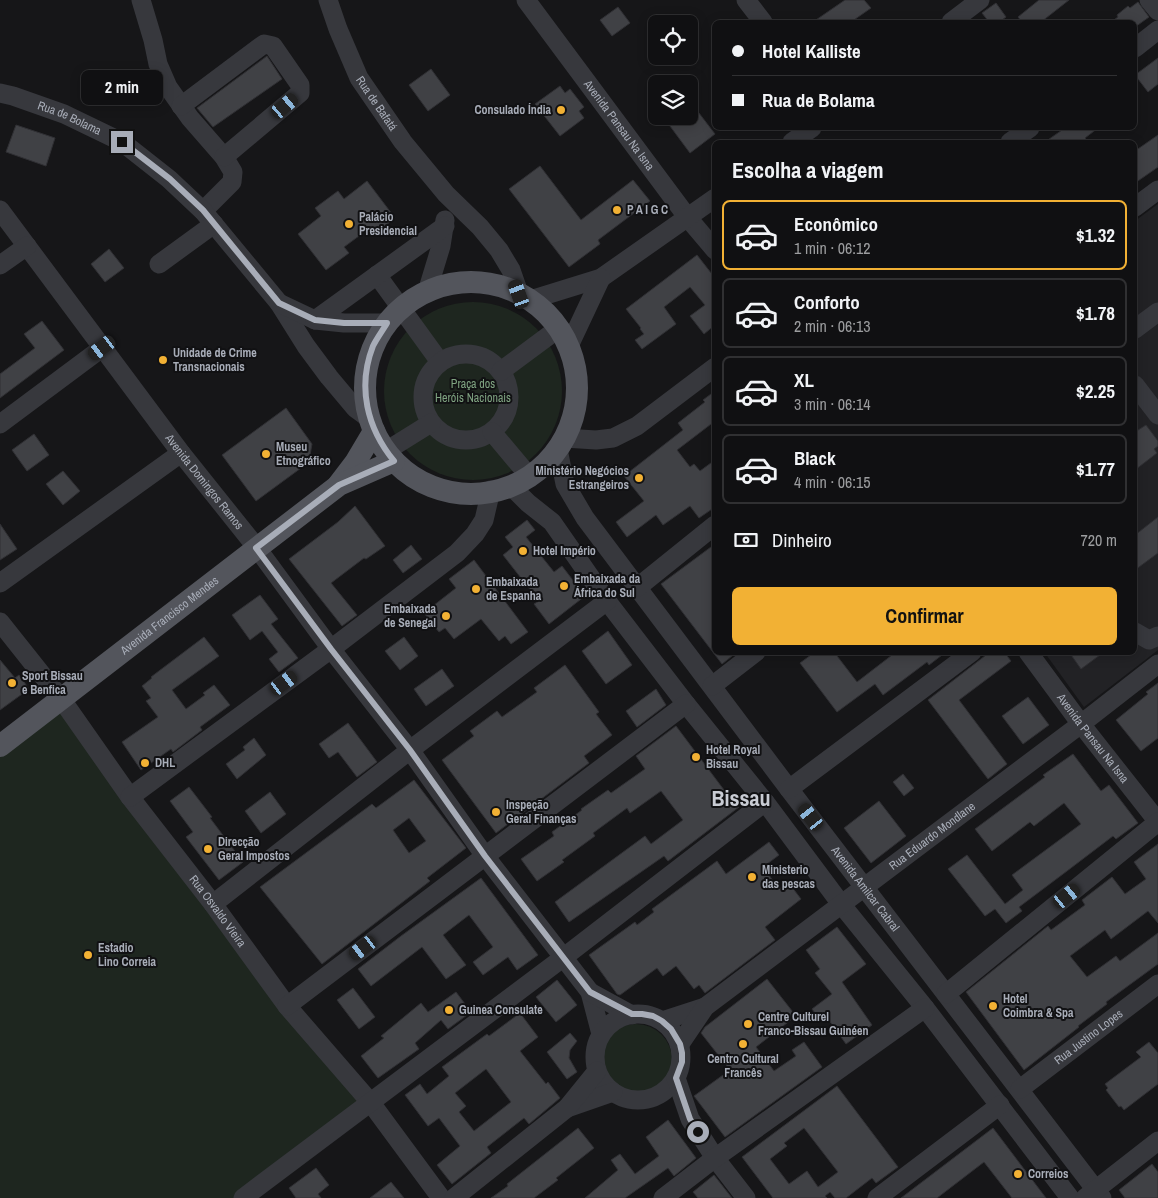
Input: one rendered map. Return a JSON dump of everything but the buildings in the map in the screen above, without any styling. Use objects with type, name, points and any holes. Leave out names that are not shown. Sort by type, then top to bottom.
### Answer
[{"type":"main road","points":[[464,282],[483,283],[502,286],[525,297],[546,312],[564,337],[576,372],[577,398],[571,425],[561,443],[545,464],[510,484],[480,493],[449,491],[419,480],[390,456],[372,425],[365,394],[366,369],[374,345],[394,315],[427,292],[445,285],[464,282]]},
{"type":"main road","points":[[339,485],[355,463],[372,425]]},
{"type":"main road","points":[[339,485],[390,456]]},
{"type":"main road","name":"Avenida Francisco Mendes","points":[[0,746],[339,485]]},
{"type":"street","points":[[141,0],[158,64],[168,87],[181,106],[224,157],[233,172],[232,182],[208,217],[159,264]]},
{"type":"street","name":"Rua de Bafatá","points":[[328,0],[359,78],[403,142],[446,194],[480,227],[499,250],[525,297]]},
{"type":"street","name":"Avenida Pansau Na Isna","points":[[526,0],[688,218],[712,246]]},
{"type":"street","points":[[746,0],[761,20]]},
{"type":"street","points":[[954,20],[980,0]]},
{"type":"street","points":[[1149,0],[1158,11]]},
{"type":"street","points":[[1137,46],[1158,30]]},
{"type":"street","points":[[181,106],[264,44],[273,46],[300,85],[300,93],[224,157]]},
{"type":"street","name":"Rua de Bolama","points":[[0,93],[64,114],[122,142],[170,179],[208,217],[279,303],[306,346],[329,377],[372,425]]},
{"type":"street","points":[[795,140],[809,130]]},
{"type":"street","points":[[1013,140],[1027,130]]},
{"type":"street","points":[[1137,206],[1158,190]]},
{"type":"street","points":[[427,292],[445,226],[446,194]]},
{"type":"street","points":[[525,297],[601,278],[712,200]]},
{"type":"street","name":"Avenida Domingos Ramos","points":[[0,210],[181,453],[410,750],[485,856],[590,992],[601,1034]]},
{"type":"street","points":[[315,320],[445,226]]},
{"type":"street","points":[[0,265],[27,246]]},
{"type":"street","points":[[377,275],[394,315],[440,362]]},
{"type":"street","points":[[501,371],[564,337],[601,278]]},
{"type":"street","name":"Rua de Bolama","points":[[279,303],[315,320],[344,323],[394,315]]},
{"type":"street","points":[[1137,328],[1158,312]]},
{"type":"street","points":[[0,424],[102,348]]},
{"type":"street","points":[[461,354],[468,354],[483,357],[501,371],[510,392],[507,414],[492,432],[471,440],[448,437],[431,423],[422,402],[424,387],[426,380],[440,362],[461,354]]},
{"type":"street","points":[[561,443],[613,438],[637,426],[712,369]]},
{"type":"street","points":[[1137,388],[1158,415]]},
{"type":"street","points":[[390,456],[431,423]]},
{"type":"street","points":[[492,432],[510,484],[528,503],[552,522],[606,601],[765,802],[841,904],[925,1008],[1070,1198]]},
{"type":"street","name":"Avenida Amilcar Cabral","points":[[561,443],[565,484],[585,518],[1020,1089],[1094,1195]]},
{"type":"street","points":[[0,583],[181,453]]},
{"type":"street","points":[[130,797],[331,649],[457,553],[476,534],[510,484]]},
{"type":"street","points":[[638,587],[712,527]]},
{"type":"street","points":[[213,904],[410,750],[606,601]]},
{"type":"street","name":"Rua Osvaldo Vieira","points":[[0,622],[62,700],[130,797],[213,904],[287,1006],[371,1103],[441,1198]]},
{"type":"street","points":[[1137,633],[1149,640],[1158,636]]},
{"type":"street","points":[[712,686],[752,655]]},
{"type":"street","points":[[790,789],[968,655]]},
{"type":"street","name":"Avenida Pansau Na Isna","points":[[1030,655],[1081,724],[1158,822]]},
{"type":"street","name":"Rua Eduardo Mondlane","points":[[680,1044],[705,1007],[866,887],[1158,664]]},
{"type":"street","points":[[287,1006],[686,704]]},
{"type":"street","points":[[243,1198],[564,957],[765,802]]},
{"type":"street","points":[[946,994],[1158,822]]},
{"type":"street","name":"Rua Justino Lopes","points":[[1020,1089],[1158,984]]},
{"type":"street","name":"Avenida Domingos Ramos","points":[[590,992],[632,1014]]},
{"type":"street","name":"Rua Eduardo Mondlane","points":[[662,1021],[705,1007]]},
{"type":"street","points":[[663,1198],[715,1158],[925,1008]]},
{"type":"street","points":[[632,1014],[648,1015],[662,1021],[671,1029],[680,1044],[682,1062],[676,1078],[665,1091],[644,1100],[633,1100],[613,1092],[602,1081],[597,1071],[596,1046],[601,1034],[607,1026],[632,1014]]},
{"type":"street","points":[[454,1198],[567,1108],[597,1071]]},
{"type":"street","points":[[676,1078],[690,1119],[715,1158],[746,1198]]},
{"type":"street","points":[[567,1108],[613,1092]]},
{"type":"street","points":[[654,1097],[690,1119]]},
{"type":"street","points":[[877,1198],[1000,1105]]},
{"type":"street","points":[[1094,1195],[1158,1141]]},
{"type":"shaded area","points":[[1158,204],[1158,650],[1084,707],[1046,655],[1137,655],[1137,220]]},
{"type":"green space","name":"Praça dos Heróis Nacionais","points":[[464,302],[482,302],[515,312],[530,322],[542,334],[552,349],[558,365],[562,391],[558,417],[552,433],[542,448],[530,460],[515,470],[499,476],[482,480],[464,480],[431,470],[416,460],[404,448],[394,433],[388,417],[384,400],[384,382],[394,349],[404,334],[416,322],[431,312],[447,306]]},
{"type":"green space","points":[[62,700],[368,1103],[241,1198],[0,1198],[0,747]]},
{"type":"green space","points":[[636,1024],[656,1030],[666,1040],[672,1060],[666,1080],[656,1090],[636,1096],[616,1090],[606,1080],[600,1060],[606,1040],[616,1030]]},
{"type":"place","name":"Consulado Índia","points":[[561,110]]},
{"type":"place","name":"P A I G C","points":[[617,210]]},
{"type":"place","name":"Palácio Presidencial","points":[[349,224]]},
{"type":"place","name":"Unidade de Crime Transnacionais","points":[[163,360]]},
{"type":"place","name":"Museu Etnográfico","points":[[266,454]]},
{"type":"place","name":"Ministério Negócios Estrangeiros","points":[[639,478]]},
{"type":"place","name":"Hotel Império","points":[[523,551]]},
{"type":"place","name":"Embaixada da África do Sul","points":[[564,586]]},
{"type":"place","name":"Embaixada de Espanha","points":[[476,589]]},
{"type":"place","name":"Embaixada de Senegal","points":[[446,616]]},
{"type":"place","name":"Sport Bissau e Benfica","points":[[12,683]]},
{"type":"place","name":"Hotel Royal Bissau","points":[[696,757]]},
{"type":"place","name":"DHL","points":[[145,763]]},
{"type":"place","name":"Inspeção Geral Finanças","points":[[496,812]]},
{"type":"place","name":"Direcção Geral Impostos","points":[[208,849]]},
{"type":"place","name":"Ministerio das pescas","points":[[752,877]]},
{"type":"place","name":"Estadio Lino Correia","points":[[88,955]]},
{"type":"place","name":"Hotel Coimbra & Spa","points":[[993,1006]]},
{"type":"place","name":"Guinea Consulate","points":[[449,1010]]},
{"type":"place","name":"Centre Culturel Franco-Bissau Guinéen","points":[[748,1024]]},
{"type":"place","name":"Centro Cultural Francês","points":[[743,1044]]},
{"type":"place","name":"Correios","points":[[1018,1174]]},
{"type":"district","name":"Bissau","points":[[741,798]]},
{"type":"route","points":[[122,142],[170,179],[203,210],[279,303],[315,320],[344,323],[387,323],[374,345],[366,369],[365,394],[374,431],[394,461],[339,485],[256,548],[331,649],[410,750],[485,856],[590,992],[632,1014],[653,1016],[671,1029],[680,1044],[682,1053],[682,1062],[676,1078],[690,1119],[698,1132]]}]
